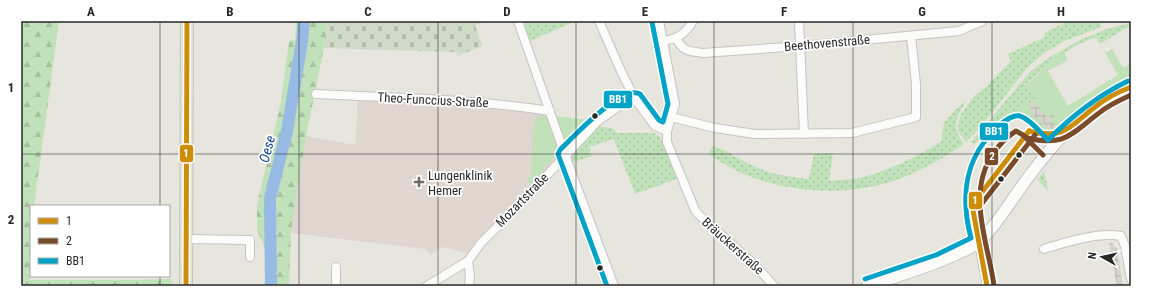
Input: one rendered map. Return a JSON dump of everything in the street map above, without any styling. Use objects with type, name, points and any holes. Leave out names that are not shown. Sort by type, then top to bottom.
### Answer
[{"type":"main road","points":[[186,286],[187,21]]},
{"type":"main road","points":[[868,286],[942,260],[979,242],[1048,150],[1066,131],[1097,105],[1131,87]]},
{"type":"street","points":[[518,21],[565,155],[614,286]]},
{"type":"street","points":[[599,21],[635,99],[655,126],[667,131]]},
{"type":"street","name":"Bräuckerstraße","points":[[660,21],[675,104],[667,131],[667,142],[695,210],[699,216],[754,264],[774,286]]},
{"type":"street","points":[[664,41],[676,38],[684,33],[693,21]]},
{"type":"street","points":[[799,21],[804,134]]},
{"type":"street","name":"Beethovenstraße","points":[[676,38],[679,44],[687,51],[703,53],[801,46],[959,31],[971,24],[982,21]]},
{"type":"street","points":[[671,117],[715,128],[755,134],[804,134],[852,133],[916,117],[916,84],[911,36]]},
{"type":"street","name":"Theo-Funccius-Straße","points":[[316,94],[465,101],[504,104],[550,111]]},
{"type":"street","name":"Mozartstraße","points":[[468,261],[481,243],[519,206],[598,121],[622,104],[635,99]]},
{"type":"street","points":[[1044,249],[1067,241],[1112,234],[1121,236],[1126,246],[1131,279]]},
{"type":"street","points":[[186,240],[250,240],[250,257]]},
{"type":"street","points":[[979,242],[987,286]]},
{"type":"street","points":[[427,286],[468,261],[470,286]]},
{"type":"street","points":[[336,267],[336,286]]},
{"type":"shaded area","name":"Lungenklinik Hemer","points":[[358,100],[504,107],[546,113],[561,157],[515,208],[467,253],[443,247],[430,255],[425,249],[291,233],[306,136],[355,145]]},
{"type":"shaded area","points":[[1033,101],[1034,107],[1037,107],[1040,103],[1041,104],[1040,111],[1046,115],[1047,118],[1052,115],[1054,117],[1050,119],[1052,123],[1058,127],[1051,129],[1045,128],[1044,123],[1040,125],[1038,124],[1042,121],[1034,116],[1034,114],[1030,120],[1028,119],[1033,112],[1030,111],[1030,106],[1027,105]]},
{"type":"shaded area","points":[[1109,243],[1112,243],[1117,249],[1123,286],[1117,286]]},
{"type":"green space","points":[[21,21],[59,21],[34,205],[30,205],[30,280],[172,279],[173,286],[21,286]]},
{"type":"green space","points":[[296,21],[327,21],[324,48],[306,136],[291,233],[289,286],[263,286],[266,277],[265,249],[257,229],[257,205],[281,102],[289,41],[295,40]]},
{"type":"green space","points":[[327,21],[486,21],[475,25],[482,46],[457,56],[457,52],[324,48]]},
{"type":"green space","points":[[522,21],[575,21],[530,41]]},
{"type":"green space","points":[[1066,21],[1100,21],[1101,27],[1064,41],[1044,53],[1027,68],[983,124],[966,142],[958,131],[958,124],[961,114],[974,96],[985,88],[1011,61],[1008,54],[1045,37],[1044,33]]},
{"type":"green space","points":[[1131,23],[1131,25],[1100,44],[1096,37],[1075,46],[1066,52],[1024,85],[1036,98],[974,144],[971,142],[1031,71],[1047,59],[1082,39],[1107,29]]},
{"type":"green space","points":[[1100,44],[1106,53],[1112,49],[1123,68],[1131,64],[1131,77],[1098,94],[1078,109],[1068,121],[1057,130],[1042,130],[1016,113],[1036,98],[1024,86],[1064,52],[1068,60],[1048,71],[1068,106],[1118,75]]},
{"type":"green space","points":[[967,100],[960,111],[956,122],[957,132],[964,144],[916,172],[889,182],[867,187],[823,191],[778,185],[737,171],[708,154],[713,146],[771,173],[809,179],[814,154],[833,153],[829,181],[860,178],[894,167],[941,142],[944,123],[955,110]]},
{"type":"green space","points":[[553,114],[558,116],[595,121],[566,152]]},
{"type":"green space","points":[[538,115],[546,116],[559,152],[530,184],[527,180],[531,174],[533,129]]},
{"type":"green space","points":[[596,126],[612,128],[617,133],[654,133],[660,137],[679,178],[635,194],[614,139],[589,147],[592,156],[571,163],[567,155]]},
{"type":"green space","points":[[1044,171],[1048,191],[1038,180]]},
{"type":"waterway","name":"Oese","points":[[271,286],[270,198],[287,131],[304,21]]},
{"type":"transit line","name":"1","points":[[186,286],[187,21]]},
{"type":"transit line","name":"BB1","points":[[607,286],[558,154],[560,150],[586,124],[610,104],[632,93],[640,94],[659,120],[663,122],[668,104],[652,22]]},
{"type":"transit line","name":"BB1","points":[[865,279],[936,255],[971,238],[966,207],[968,178],[978,151],[987,138],[1003,122],[1011,117],[1020,116],[1032,123],[1048,140],[1085,107],[1128,81]]},
{"type":"transit line","name":"1","points":[[1029,131],[1051,134],[1066,130],[1103,101],[1131,87]]},
{"type":"transit line","name":"2","points":[[1027,138],[1050,141],[1067,137],[1106,108],[1131,95]]},
{"type":"transit line","name":"2","points":[[994,285],[981,218],[981,185],[985,169],[998,147],[1016,131],[1023,135],[1043,155]]},
{"type":"transit line","name":"1","points":[[987,286],[972,205],[1029,131]]},
{"type":"transit line","name":"2","points":[[980,206],[1035,135]]},
{"type":"place","name":"Lungenklinik Hemer","points":[[419,182]]}]
